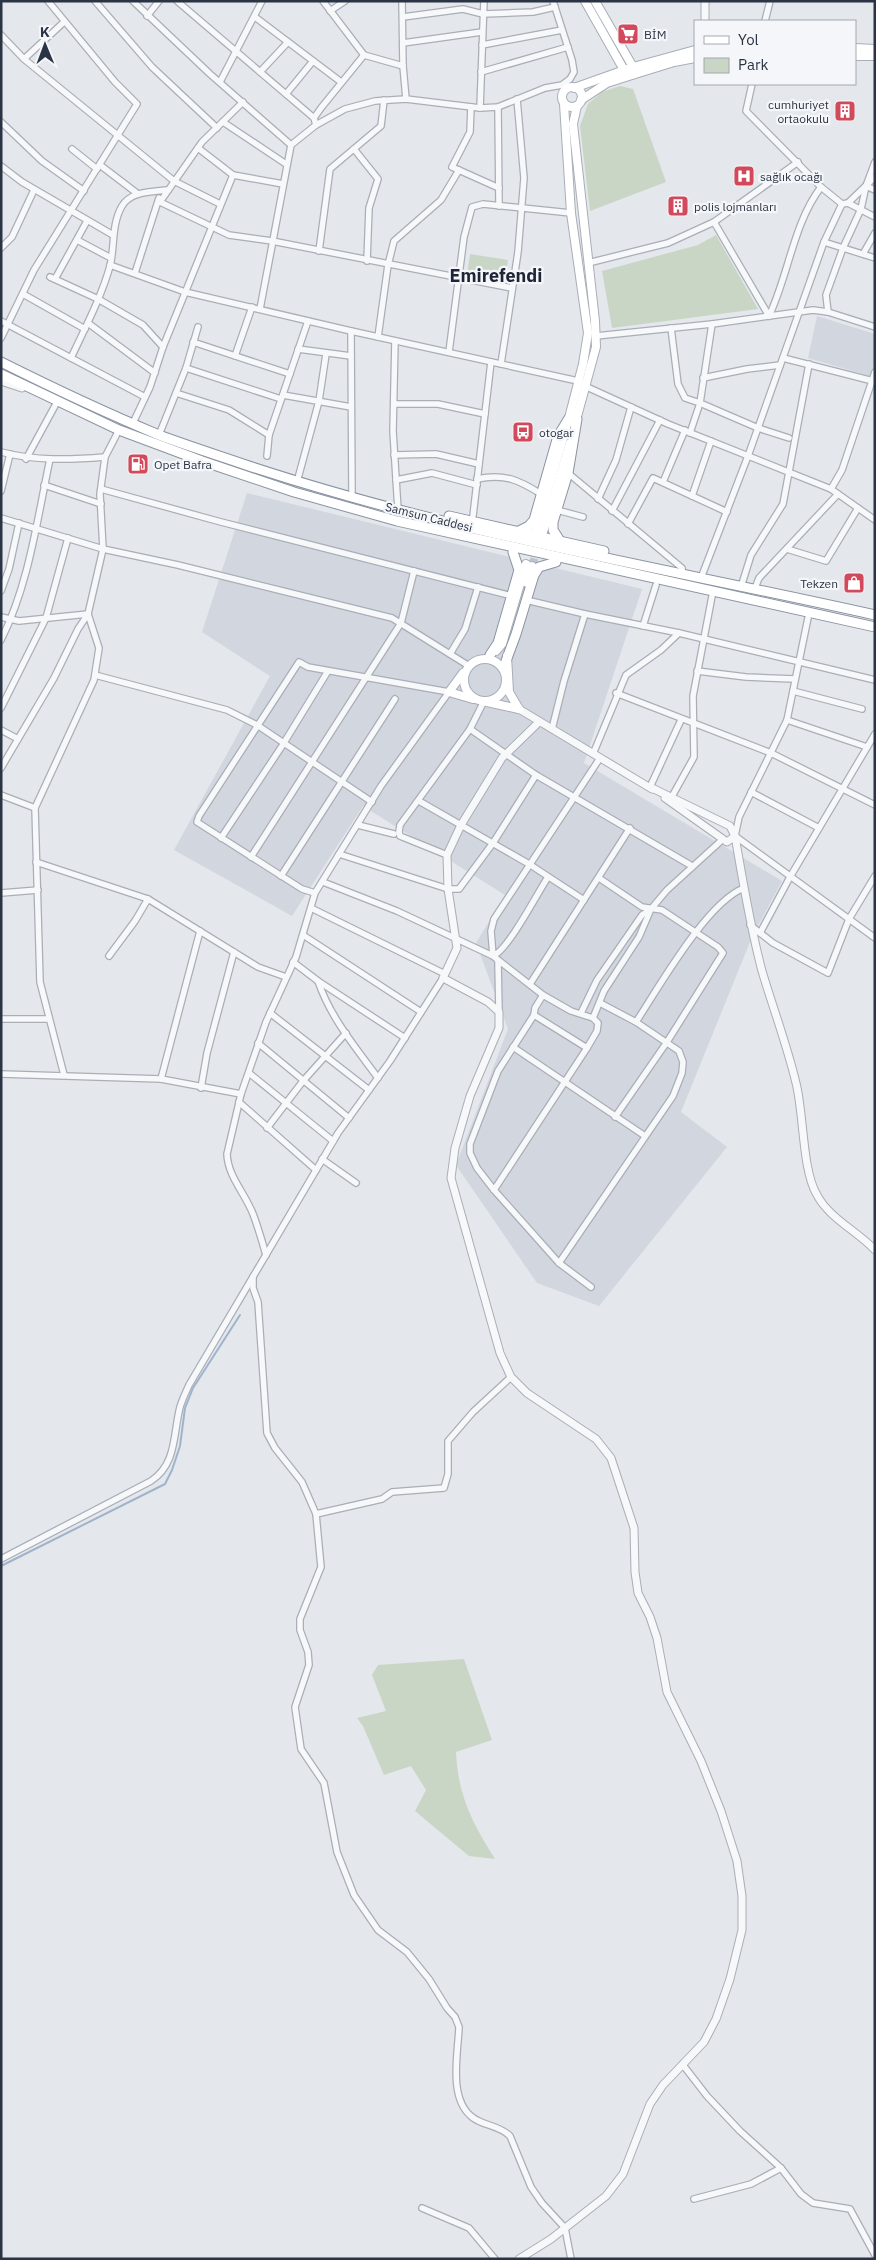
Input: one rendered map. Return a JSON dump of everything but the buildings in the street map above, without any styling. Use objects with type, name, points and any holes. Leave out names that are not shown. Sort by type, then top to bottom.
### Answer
[{"type":"highway","name":"Samsun Caddesi","points":[[1,362],[159,435],[297,482],[398,510],[683,580],[713,591],[875,628]]},
{"type":"highway","name":"Samsun Caddesi","points":[[1,374],[119,430],[247,477],[397,520],[683,580],[701,578],[875,615]]},
{"type":"highway","points":[[560,541],[553,530],[568,473],[573,418]]},
{"type":"highway","points":[[517,532],[529,526],[534,520],[558,436],[573,418]]},
{"type":"highway","points":[[398,510],[409,507],[664,565],[683,580]]},
{"type":"highway","points":[[397,520],[413,530],[656,585],[683,580]]},
{"type":"highway","points":[[490,655],[498,643],[519,570],[513,552]]},
{"type":"highway","points":[[506,661],[534,575],[539,567],[556,562]]},
{"type":"main road","points":[[585,1],[624,70],[632,75]]},
{"type":"main road","points":[[596,1],[633,66],[632,75]]},
{"type":"main road","points":[[856,48],[875,48]]},
{"type":"main road","points":[[573,418],[578,380],[588,333],[571,213],[562,96],[567,87],[633,66],[694,50]]},
{"type":"main road","points":[[856,56],[875,56]]},
{"type":"main road","points":[[564,104],[570,107],[579,103],[607,83],[694,58]]},
{"type":"main road","points":[[540,531],[573,418],[586,387],[596,347],[573,124],[581,95],[567,87]]},
{"type":"main road","points":[[529,565],[506,661],[509,692],[519,709],[449,692],[469,666],[481,658],[490,655],[502,644],[529,565]]},
{"type":"main road","points":[[469,666],[465,672],[465,686],[473,698],[482,701],[494,700],[500,696],[507,677],[501,664],[495,660],[481,658]]},
{"type":"street","points":[[1,338],[34,270],[137,104],[115,82],[48,1]]},
{"type":"street","points":[[95,1],[152,67],[217,128]]},
{"type":"street","points":[[133,1],[147,16],[291,145]]},
{"type":"street","points":[[147,16],[159,1]]},
{"type":"street","points":[[177,1],[315,121]]},
{"type":"street","points":[[220,82],[262,1]]},
{"type":"street","points":[[323,1],[364,55],[403,66]]},
{"type":"street","points":[[330,11],[344,1]]},
{"type":"street","points":[[402,1],[403,66],[406,99]]},
{"type":"street","points":[[480,108],[484,1]]},
{"type":"street","points":[[705,1],[705,20]]},
{"type":"street","points":[[765,20],[770,1]]},
{"type":"street","points":[[315,121],[345,109],[384,100],[406,99],[480,108],[498,107],[544,88],[567,87],[574,72],[554,4],[533,12],[483,14],[463,9],[403,17]]},
{"type":"street","points":[[255,17],[341,82]]},
{"type":"street","points":[[24,59],[64,22]]},
{"type":"street","points":[[482,45],[562,30]]},
{"type":"street","points":[[403,43],[482,32]]},
{"type":"street","points":[[1,35],[24,59],[174,181],[220,204]]},
{"type":"street","points":[[260,72],[288,42]]},
{"type":"street","points":[[481,72],[568,47]]},
{"type":"street","points":[[260,309],[291,145],[315,121],[341,82],[364,55]]},
{"type":"street","points":[[286,94],[313,61]]},
{"type":"street","points":[[752,85],[746,111],[821,187],[845,204],[861,209],[875,218]]},
{"type":"street","points":[[319,251],[330,169],[381,126],[384,100]]},
{"type":"street","points":[[501,364],[512,288],[524,178],[517,100]]},
{"type":"street","points":[[135,274],[160,202],[198,148],[242,102]]},
{"type":"street","points":[[471,107],[470,132],[452,167],[498,188]]},
{"type":"street","points":[[498,107],[499,206]]},
{"type":"street","points":[[1,122],[42,161],[84,191]]},
{"type":"street","points":[[222,122],[286,164]]},
{"type":"street","points":[[198,148],[233,174],[283,184]]},
{"type":"street","points":[[72,149],[138,194]]},
{"type":"street","points":[[354,149],[378,179],[369,208],[367,261]]},
{"type":"street","points":[[588,263],[668,242],[714,222],[798,162]]},
{"type":"street","points":[[828,312],[826,295],[843,248],[861,209],[866,186],[875,162]]},
{"type":"street","points":[[1,166],[34,190],[113,235]]},
{"type":"street","points":[[378,337],[388,265],[394,241],[441,200],[459,170]]},
{"type":"street","points":[[133,423],[233,174]]},
{"type":"street","points":[[701,578],[801,312],[824,242],[845,204],[875,178]]},
{"type":"street","points":[[866,186],[875,190]]},
{"type":"street","points":[[769,316],[777,300],[808,204],[821,187]]},
{"type":"street","points":[[1,248],[12,237],[34,190]]},
{"type":"street","points":[[71,358],[98,299],[111,261],[113,235],[123,205],[138,194],[168,190]]},
{"type":"street","points":[[159,191],[160,202]]},
{"type":"street","points":[[160,202],[210,228],[229,235],[272,241],[512,288]]},
{"type":"street","points":[[449,352],[464,237],[472,208],[483,204],[571,213]]},
{"type":"street","points":[[87,221],[52,278],[98,299],[143,325],[163,348]]},
{"type":"street","points":[[714,222],[769,316]]},
{"type":"street","points":[[863,254],[875,233]]},
{"type":"street","points":[[77,240],[135,274],[185,292],[395,341],[578,380],[586,387],[660,420],[831,489],[875,520]]},
{"type":"street","points":[[824,242],[875,258]]},
{"type":"street","points":[[23,294],[85,330]]},
{"type":"street","points":[[235,356],[252,307]]},
{"type":"street","points":[[596,336],[712,324],[813,310],[828,312],[875,327]]},
{"type":"street","points":[[1,321],[145,397]]},
{"type":"street","points":[[267,456],[269,435],[308,321]]},
{"type":"street","points":[[88,323],[154,373]]},
{"type":"street","points":[[663,482],[700,403],[712,324]]},
{"type":"street","points":[[159,435],[186,368],[198,327]]},
{"type":"street","points":[[671,328],[678,384],[685,398],[758,428],[788,438]]},
{"type":"street","points":[[351,331],[352,497]]},
{"type":"street","points":[[395,341],[394,456],[398,510]]},
{"type":"street","points":[[193,342],[290,374]]},
{"type":"street","points":[[298,350],[351,356]]},
{"type":"street","points":[[297,482],[319,401],[326,354]]},
{"type":"street","points":[[1,358],[30,376]]},
{"type":"street","points":[[783,358],[873,381]]},
{"type":"street","points":[[473,516],[491,362]]},
{"type":"street","points":[[741,586],[751,555],[783,504],[809,364]]},
{"type":"street","points":[[703,378],[780,365]]},
{"type":"street","points":[[186,368],[282,397],[351,407]]},
{"type":"street","points":[[831,489],[842,470],[875,372]]},
{"type":"street","points":[[1,381],[42,395]]},
{"type":"street","points":[[176,393],[229,410],[269,435]]},
{"type":"street","points":[[26,459],[57,402]]},
{"type":"street","points":[[394,404],[438,404],[485,414]]},
{"type":"street","points":[[598,499],[616,460],[631,407]]},
{"type":"street","points":[[612,511],[660,420]]},
{"type":"street","points":[[1,768],[54,678],[78,629],[88,614],[103,549],[101,489],[105,457],[119,430]]},
{"type":"street","points":[[692,496],[711,441]]},
{"type":"street","points":[[1,452],[26,459],[105,457]]},
{"type":"street","points":[[1,490],[10,454]]},
{"type":"street","points":[[394,456],[436,454],[479,464]]},
{"type":"street","points":[[1,640],[12,619],[38,529],[38,512],[50,459]]},
{"type":"street","points":[[396,480],[432,473],[477,482],[495,475],[524,483],[541,494]]},
{"type":"street","points":[[568,473],[682,568],[683,580]]},
{"type":"street","points":[[628,524],[653,478],[727,512]]},
{"type":"street","points":[[44,485],[101,504]]},
{"type":"street","points":[[101,489],[512,596]]},
{"type":"street","points":[[755,588],[759,578],[838,494]]},
{"type":"street","points":[[787,549],[826,561],[858,508]]},
{"type":"street","points":[[557,510],[583,517]]},
{"type":"street","points":[[1,518],[103,549],[392,618],[469,666]]},
{"type":"street","points":[[1,591],[9,569],[19,523]]},
{"type":"street","points":[[1,708],[46,618],[68,538]]},
{"type":"street","points":[[251,857],[401,623],[414,571]]},
{"type":"street","points":[[643,626],[656,585]]},
{"type":"street","points":[[450,654],[465,629],[478,587]]},
{"type":"street","points":[[671,799],[694,756],[693,696],[702,638],[713,591]]},
{"type":"street","points":[[526,600],[702,638],[875,680]]},
{"type":"street","points":[[671,799],[727,842],[735,836],[739,817],[786,720],[810,612]]},
{"type":"street","points":[[1,617],[19,621],[88,614]]},
{"type":"street","points":[[64,1075],[40,982],[35,808],[95,675],[99,648],[88,614]]},
{"type":"street","points":[[552,730],[564,682],[585,614]]},
{"type":"street","points":[[493,956],[491,931],[494,919],[575,797],[596,756],[616,693],[626,675],[661,650],[679,633]]},
{"type":"street","points":[[266,1255],[252,1212],[227,1163],[227,1154],[240,1094],[270,1013],[294,962],[315,893],[372,802],[449,692],[308,667],[299,662],[257,725],[198,816],[197,822],[302,889],[315,893]]},
{"type":"street","points":[[221,838],[284,743],[328,671]]},
{"type":"street","points":[[697,671],[746,677],[795,679]]},
{"type":"street","points":[[95,675],[227,710],[257,725],[372,802]]},
{"type":"street","points":[[793,691],[862,709]]},
{"type":"street","points":[[616,693],[693,725],[771,753],[875,805]]},
{"type":"street","points":[[281,876],[395,699]]},
{"type":"street","points":[[447,855],[400,836],[400,826],[420,801],[470,729],[482,701]]},
{"type":"street","points":[[519,709],[671,799],[730,826],[735,836],[750,924],[797,1084],[804,1123],[808,1166],[816,1195],[835,1215],[875,1250]]},
{"type":"street","points":[[650,787],[681,720]]},
{"type":"street","points":[[786,720],[867,747]]},
{"type":"street","points":[[1,1559],[151,1481],[161,1473],[171,1456],[180,1406],[188,1385],[333,1141],[405,1038],[444,976],[455,954],[456,940],[448,889],[447,855],[461,825],[505,755],[539,722]]},
{"type":"street","points":[[470,729],[536,775],[630,828],[692,866]]},
{"type":"street","points":[[1,730],[18,740]]},
{"type":"street","points":[[760,933],[818,828],[874,738]]},
{"type":"street","points":[[340,854],[448,889],[459,889],[493,843],[536,775]]},
{"type":"street","points":[[751,792],[818,828]]},
{"type":"street","points":[[1,795],[35,808]]},
{"type":"street","points":[[420,801],[529,864],[584,900]]},
{"type":"street","points":[[358,825],[394,834]]},
{"type":"street","points":[[530,984],[630,828]]},
{"type":"street","points":[[735,836],[875,938]]},
{"type":"street","points":[[581,1014],[597,980],[642,915],[651,909],[667,890],[723,839]]},
{"type":"street","points":[[36,862],[148,899],[258,967],[286,977]]},
{"type":"street","points":[[750,924],[760,933],[828,973],[849,919],[875,876]]},
{"type":"street","points":[[493,956],[499,953],[508,942],[548,877]]},
{"type":"street","points":[[599,878],[642,907],[662,910],[718,947],[723,953],[667,1042],[615,1117]]},
{"type":"street","points":[[322,882],[397,911],[493,956],[498,962],[543,995],[571,1010],[593,1018],[598,1023],[597,1031],[587,1048],[494,1190]]},
{"type":"street","points":[[636,1022],[696,933],[717,906],[744,888]]},
{"type":"street","points":[[1,893],[38,890]]},
{"type":"street","points":[[108,956],[135,921],[148,899]]},
{"type":"street","points":[[311,908],[444,976],[488,1002],[499,1012]]},
{"type":"street","points":[[593,1018],[604,991],[639,937],[651,909]]},
{"type":"street","points":[[161,1079],[200,931]]},
{"type":"street","points":[[302,935],[421,1012]]},
{"type":"street","points":[[201,1088],[207,1054],[234,952]]},
{"type":"street","points":[[294,962],[318,981],[405,1038]]},
{"type":"street","points":[[498,962],[499,1028],[470,1096],[455,1148],[451,1178],[500,1353],[510,1377],[527,1394],[596,1440],[611,1458],[634,1528],[635,1572],[638,1592],[655,1631],[666,1692],[701,1761],[721,1811],[737,1861],[742,1896],[742,1930],[730,1979],[716,2019],[704,2042],[663,2085],[650,2104],[623,2174],[606,2196],[565,2228],[519,2259]]},
{"type":"street","points":[[318,981],[323,994],[346,1033],[378,1078]]},
{"type":"street","points":[[543,995],[535,1008],[534,1015],[498,1071],[470,1144],[470,1153],[477,1168],[494,1190],[560,1263],[591,1287]]},
{"type":"street","points":[[560,1263],[617,1180],[644,1136],[673,1096],[682,1073],[683,1062],[680,1051],[636,1022],[600,1003]]},
{"type":"street","points":[[270,1013],[369,1090]]},
{"type":"street","points":[[534,1015],[587,1048]]},
{"type":"street","points":[[1,1019],[49,1019]]},
{"type":"street","points":[[267,1128],[303,1081],[346,1033]]},
{"type":"street","points":[[258,1043],[349,1118]]},
{"type":"street","points":[[513,1047],[644,1136]]},
{"type":"street","points":[[249,1073],[333,1141]]},
{"type":"street","points":[[1,1074],[161,1079],[240,1094]]},
{"type":"street","points":[[239,1102],[316,1170]]},
{"type":"street","points":[[322,1159],[356,1183]]},
{"type":"street","points":[[253,1277],[253,1288],[258,1302],[267,1433],[275,1448],[302,1482],[316,1514],[321,1567],[300,1619],[300,1630],[308,1652],[308,1665],[295,1707],[301,1749],[324,1783],[337,1852],[354,1896],[378,1930],[407,1952],[455,2017],[458,2027],[456,2091],[461,2105],[473,2118],[505,2131],[510,2136],[531,2187],[542,2203],[565,2228],[571,2259]]},
{"type":"street","points":[[316,1514],[382,1500],[392,1492],[444,1488],[448,1474],[448,1441],[473,1412],[510,1377]]},
{"type":"street","points":[[683,2065],[706,2096],[740,2132],[781,2168],[801,2194],[813,2203],[842,2206],[850,2210],[875,2255]]},
{"type":"street","points":[[694,2199],[751,2184],[781,2168]]},
{"type":"street","points":[[422,2208],[469,2228],[495,2259]]},
{"type":"shaded area","points":[[817,316],[875,334],[875,363],[870,376],[808,358]]},
{"type":"shaded area","points":[[247,493],[642,589],[584,763],[782,881],[752,937],[681,1112],[727,1147],[599,1306],[537,1283],[456,1165],[508,1029],[476,943],[505,895],[363,806],[292,916],[174,850],[270,676],[202,632]]},
{"type":"green space","points":[[620,86],[633,89],[666,182],[590,211],[580,126],[588,104],[602,92]]},
{"type":"green space","points":[[716,235],[758,309],[612,328],[602,271],[698,245]]},
{"type":"green space","points":[[470,254],[508,260],[505,281],[467,275]]},
{"type":"green space","points":[[464,1659],[492,1740],[456,1752],[457,1768],[463,1795],[473,1820],[495,1859],[469,1856],[415,1811],[426,1790],[411,1766],[384,1775],[363,1726],[357,1718],[386,1711],[372,1675],[378,1665]]},
{"type":"waterway","points":[[1,1566],[165,1484],[180,1446],[185,1408],[193,1388],[240,1315]]},
{"type":"tunnel","points":[[532,566],[538,547]]},
{"type":"place","name":"BİM","points":[[628,34]]},
{"type":"place","name":"cumhuriyet ortaokulu","points":[[845,111]]},
{"type":"place","name":"sağlık ocağı","points":[[744,176]]},
{"type":"place","name":"polis lojmanları","points":[[678,206]]},
{"type":"place","name":"otogar","points":[[523,432]]},
{"type":"place","name":"Opet Bafra","points":[[138,464]]},
{"type":"place","name":"Tekzen","points":[[854,583]]},
{"type":"district","name":"Emirefendi","points":[[496,275]]}]
